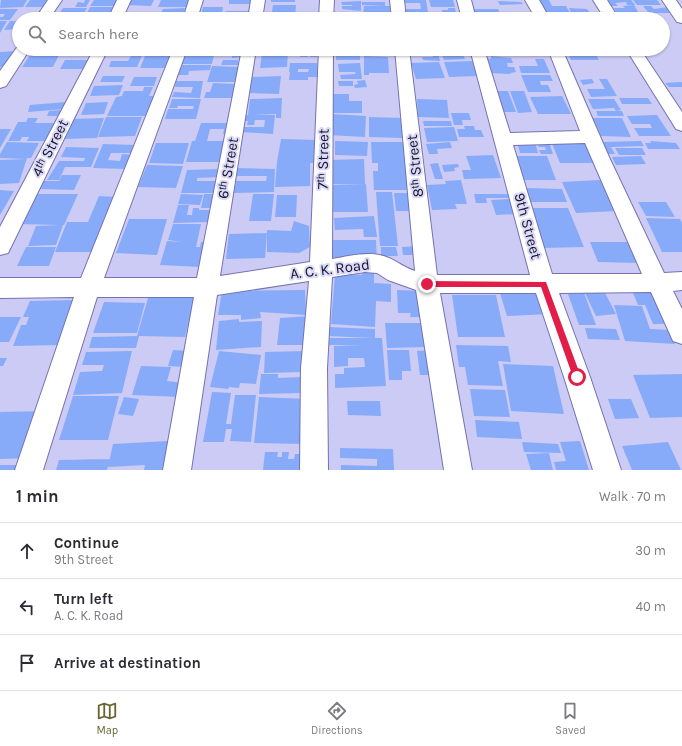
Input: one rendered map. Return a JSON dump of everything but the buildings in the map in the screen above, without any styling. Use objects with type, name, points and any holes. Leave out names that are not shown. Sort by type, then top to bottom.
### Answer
[{"type":"street","points":[[47,12],[55,0]]},
{"type":"street","points":[[118,12],[124,0]]},
{"type":"street","points":[[192,12],[196,0]]},
{"type":"street","points":[[256,12],[258,0]]},
{"type":"street","points":[[326,12],[327,0]]},
{"type":"street","points":[[397,0],[398,12]]},
{"type":"street","points":[[464,0],[467,12]]},
{"type":"street","points":[[532,0],[539,12]]},
{"type":"street","points":[[600,0],[608,12]]},
{"type":"street","points":[[669,0],[682,19]]},
{"type":"street","points":[[0,83],[18,56]]},
{"type":"street","name":"4ᵗʰ Street","points":[[0,247],[96,56]]},
{"type":"street","points":[[29,470],[89,288],[177,56]]},
{"type":"street","name":"6ᵗʰ Street","points":[[177,470],[207,286],[248,56]]},
{"type":"street","name":"7ᵗʰ Street","points":[[314,470],[314,368],[321,269],[326,56]]},
{"type":"street","name":"8ᵗʰ Street","points":[[403,56],[427,284],[458,470]]},
{"type":"street","name":"9th Street","points":[[479,56],[544,284],[577,377],[607,470]]},
{"type":"street","points":[[558,56],[590,138],[657,283],[682,333]]},
{"type":"street","points":[[638,56],[682,125]]},
{"type":"street","points":[[503,139],[590,138]]},
{"type":"street","name":"A. C. K. Road","points":[[0,288],[207,286],[364,263],[381,264],[396,274],[427,284],[657,283],[682,281]]},
{"type":"route","points":[[427,284],[544,284],[577,377]]}]
